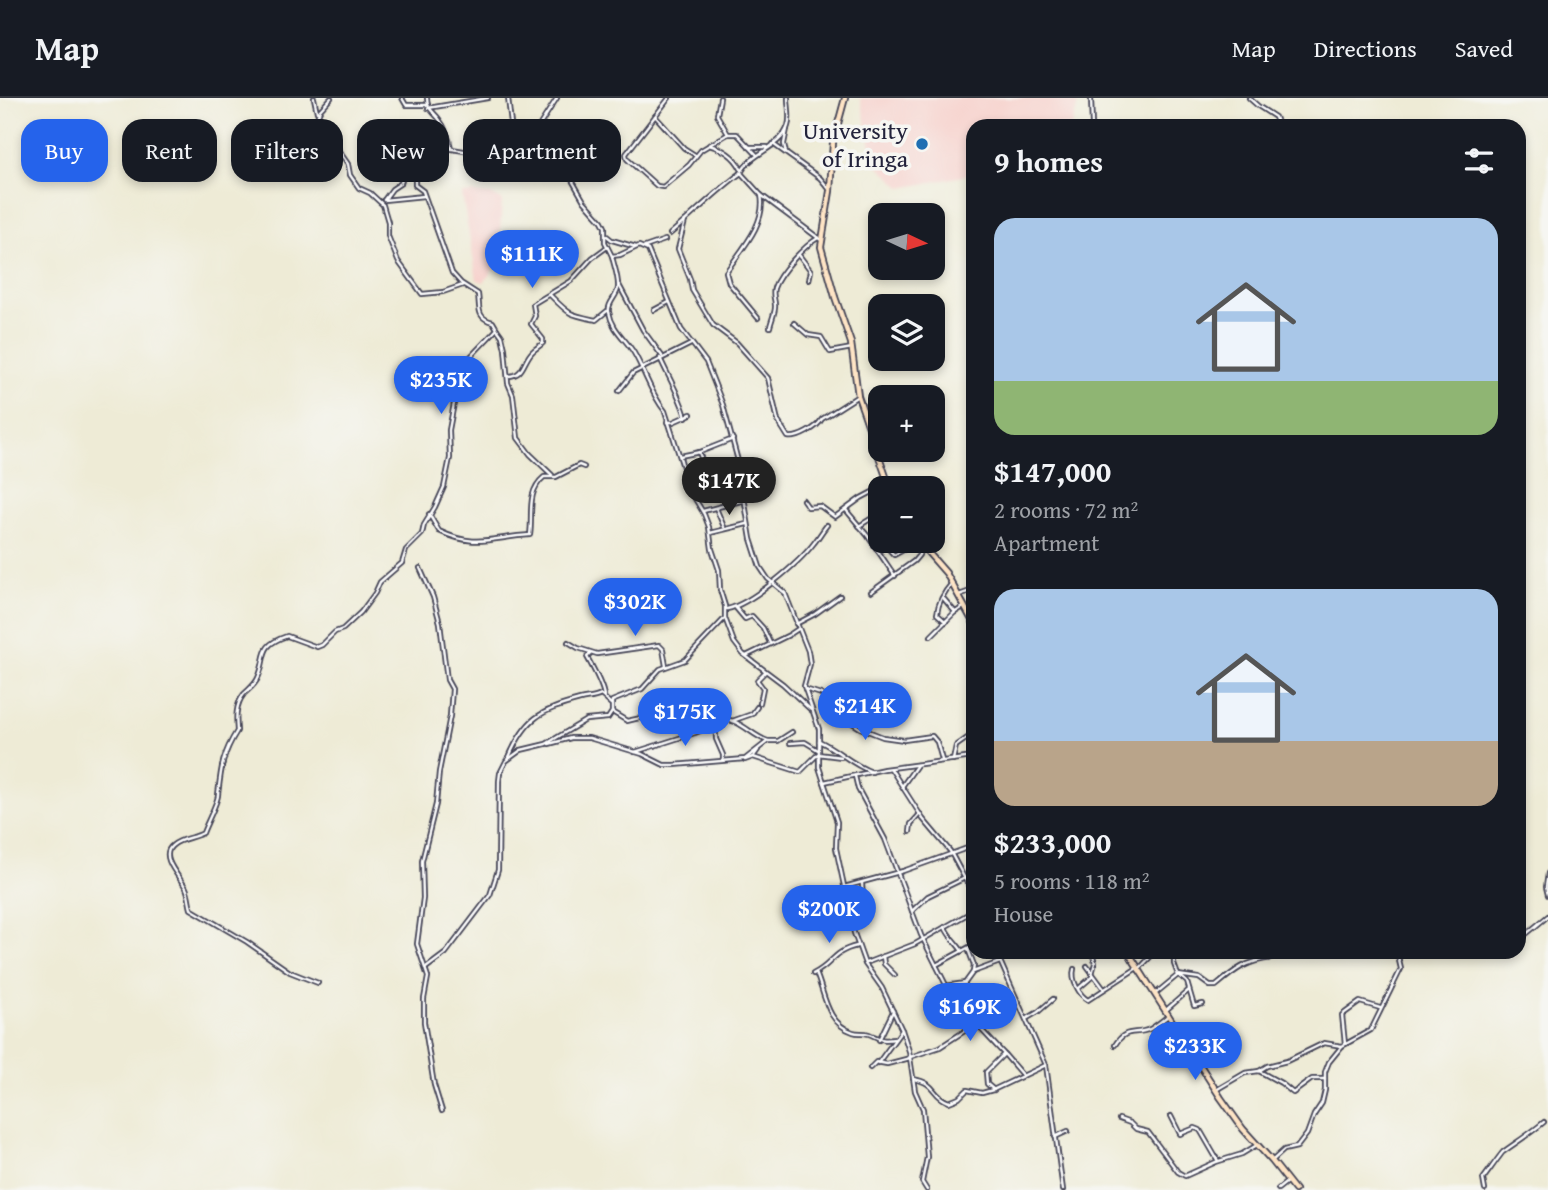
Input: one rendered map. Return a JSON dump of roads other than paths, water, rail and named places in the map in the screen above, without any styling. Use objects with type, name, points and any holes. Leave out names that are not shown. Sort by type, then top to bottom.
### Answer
[{"type":"street","points":[[314,98],[317,122],[335,135],[338,151],[348,164],[350,175],[357,185],[382,201],[424,196]]},
{"type":"street","points":[[317,115],[331,98]]},
{"type":"street","points":[[402,98],[406,105],[428,107],[488,98]]},
{"type":"street","points":[[427,98],[428,107],[445,129],[450,148],[463,152]]},
{"type":"street","points":[[508,98],[510,119]]},
{"type":"street","points":[[544,119],[557,98]]},
{"type":"street","points":[[669,98],[625,156],[662,188],[689,165],[696,155],[728,134],[737,134],[757,155]]},
{"type":"street","points":[[720,98],[717,115],[728,134]]},
{"type":"street","points":[[788,156],[784,146],[789,122],[789,98]]},
{"type":"street","points":[[845,98],[833,142],[830,191],[819,239],[852,348],[858,396],[885,476]]},
{"type":"street","points":[[1091,98],[1092,119]]},
{"type":"street","points":[[1249,98],[1276,119]]},
{"type":"street","points":[[655,116],[684,148],[696,155]]},
{"type":"street","points":[[670,234],[702,202],[718,194],[787,129]]},
{"type":"street","points":[[773,144],[820,178],[830,191]]},
{"type":"street","points":[[709,145],[733,157],[741,172],[761,195],[819,239]]},
{"type":"street","points":[[749,147],[768,147]]},
{"type":"street","points":[[382,201],[401,182]]},
{"type":"street","points":[[415,182],[423,191],[436,222],[452,273],[463,285],[478,294],[478,312],[483,319],[493,322],[502,336],[508,387],[513,395],[517,438],[553,476]]},
{"type":"street","points":[[573,182],[584,201],[603,224],[619,285],[643,330],[662,358],[686,417]]},
{"type":"street","points":[[758,318],[729,283],[726,272],[760,217],[763,207],[761,195]]},
{"type":"street","points":[[382,201],[388,236],[399,264],[420,294],[430,295],[463,285]]},
{"type":"street","points":[[685,221],[678,250],[691,280],[691,288],[713,325],[737,343],[767,377],[778,421],[788,437],[797,437],[814,428],[848,400],[858,396]]},
{"type":"street","points":[[605,234],[612,240],[636,247],[645,247],[665,240]]},
{"type":"street","points":[[770,327],[775,307],[774,287],[786,267],[804,247],[819,239]]},
{"type":"street","points":[[508,376],[515,376],[522,370],[534,349],[542,345],[543,339],[531,324],[535,316],[533,305],[571,281],[592,258],[607,247]]},
{"type":"street","points":[[612,256],[636,247]]},
{"type":"street","points":[[645,247],[691,344],[708,366],[733,439],[748,522],[761,567],[785,593],[810,659],[804,684],[819,729],[819,767],[836,822],[836,848],[844,887],[857,946],[865,964],[882,988],[902,1030],[910,1058],[913,1079],[923,1109],[927,1160],[922,1182],[927,1190]]},
{"type":"street","points":[[799,255],[811,271],[810,280]]},
{"type":"street","points":[[550,295],[563,311],[576,317],[596,320],[608,310],[619,285]]},
{"type":"street","points":[[654,310],[669,302]]},
{"type":"street","points":[[608,310],[619,336],[632,351],[664,411],[691,492],[703,511],[719,570],[720,590],[726,609],[725,618],[734,642],[811,710]]},
{"type":"street","points":[[794,323],[808,335],[820,336],[830,352],[852,348]]},
{"type":"street","points":[[318,983],[290,972],[247,942],[191,909],[186,888],[167,854],[174,844],[203,833],[219,795],[220,771],[228,743],[237,731],[235,718],[238,706],[258,678],[262,658],[269,644],[287,636],[317,646],[322,645],[335,632],[343,629],[371,600],[380,582],[404,560],[406,550],[422,534],[444,486],[450,458],[449,430],[455,399],[450,378],[496,329]]},
{"type":"street","points":[[618,391],[628,377],[641,368],[691,344]]},
{"type":"street","points":[[410,382],[414,376],[430,369],[436,369],[450,378]]},
{"type":"street","points":[[667,422],[691,414]]},
{"type":"street","points":[[678,456],[699,452],[733,439]]},
{"type":"street","points":[[699,452],[705,469],[738,461]]},
{"type":"street","points":[[429,514],[439,531],[461,539],[493,541],[530,535],[534,488],[542,478],[579,465],[584,467]]},
{"type":"street","points":[[691,492],[718,483],[729,491],[743,487]]},
{"type":"street","points":[[803,500],[808,507],[822,507],[833,517],[868,494]]},
{"type":"street","points":[[703,511],[745,500]]},
{"type":"street","points":[[716,508],[725,528]]},
{"type":"street","points":[[846,510],[868,537]]},
{"type":"street","points":[[859,526],[868,520]]},
{"type":"street","points":[[710,533],[746,526],[748,522]]},
{"type":"street","points":[[726,609],[736,607],[773,582],[812,546],[827,525]]},
{"type":"street","points":[[880,553],[895,576]]},
{"type":"street","points":[[871,592],[895,576],[918,557],[918,553]]},
{"type":"street","points":[[930,553],[940,563],[965,606],[955,612],[931,636]]},
{"type":"street","points":[[420,568],[433,597],[440,623],[447,680],[452,689],[437,801],[421,866],[423,898],[417,944],[428,977],[424,1022],[434,1085],[442,1111]]},
{"type":"street","points":[[946,622],[937,613],[945,592],[952,583]]},
{"type":"street","points":[[959,595],[966,592]]},
{"type":"street","points":[[796,624],[840,596]]},
{"type":"street","points":[[943,598],[955,612]]},
{"type":"street","points":[[736,607],[743,618],[752,616],[757,620],[771,643]]},
{"type":"street","points":[[611,704],[642,689],[666,666],[685,660],[725,618]]},
{"type":"street","points":[[748,656],[798,629]]},
{"type":"street","points":[[568,642],[591,653],[600,654],[659,645],[663,649],[666,666]]},
{"type":"street","points":[[546,744],[586,720],[608,718],[612,712],[611,704],[604,696],[587,657],[591,653]]},
{"type":"street","points":[[760,703],[763,688],[757,680],[765,672]]},
{"type":"street","points":[[805,689],[823,695],[860,728],[883,737],[904,740],[932,736],[937,742],[942,760]]},
{"type":"street","points":[[426,968],[446,953],[490,895],[498,870],[499,777],[519,733],[533,718],[581,699],[592,700],[604,696]]},
{"type":"street","points":[[635,752],[695,733],[715,723],[752,714],[757,707]]},
{"type":"street","points":[[612,712],[627,721],[668,711],[715,713],[768,741],[778,741],[792,732]]},
{"type":"street","points":[[715,713],[716,740],[724,756],[723,760]]},
{"type":"street","points":[[509,758],[521,750],[571,738],[589,738],[668,765],[723,760],[746,761],[753,757],[759,747]]},
{"type":"street","points":[[953,760],[957,746],[966,739]]},
{"type":"street","points":[[742,760],[768,741]]},
{"type":"street","points":[[819,741],[835,748],[841,757]]},
{"type":"street","points":[[790,743],[805,742],[818,752],[841,757],[872,772]]},
{"type":"street","points":[[753,757],[801,772],[818,752]]},
{"type":"street","points":[[824,782],[966,758]]},
{"type":"street","points":[[902,786],[917,765]]},
{"type":"street","points":[[891,769],[966,878],[928,896],[912,911]]},
{"type":"street","points":[[855,776],[858,789],[885,839],[912,911],[945,986],[956,1005],[970,1008],[976,1024],[1023,1076]]},
{"type":"street","points":[[910,832],[911,824],[920,814]]},
{"type":"street","points":[[844,887],[897,873],[966,849]]},
{"type":"street","points":[[1548,873],[1548,895]]},
{"type":"street","points":[[851,914],[863,901],[863,882]]},
{"type":"street","points":[[865,964],[966,915]]},
{"type":"street","points":[[1526,934],[1548,916]]},
{"type":"street","points":[[945,927],[949,937],[956,940],[962,951]]},
{"type":"street","points":[[857,946],[840,951],[824,968],[814,974],[824,993],[828,1011],[853,1033],[868,1033],[879,1040],[895,1039]]},
{"type":"street","points":[[936,965],[966,948]]},
{"type":"street","points":[[883,957],[884,964],[895,975]]},
{"type":"street","points":[[945,986],[965,983],[973,972],[972,959]]},
{"type":"street","points":[[999,959],[1046,1065],[1063,1190]]},
{"type":"street","points":[[1078,989],[1093,975],[1095,959]]},
{"type":"street","points":[[1132,959],[1243,1129],[1295,1190]]},
{"type":"street","points":[[1074,969],[1073,978],[1087,1000],[1137,969],[1148,959]]},
{"type":"street","points":[[1174,959],[1178,975],[1185,979],[1194,1006],[1203,1004]]},
{"type":"street","points":[[1155,994],[1178,975],[1199,978],[1213,987],[1251,961],[1266,959]]},
{"type":"street","points":[[1272,1161],[1284,1150],[1297,1147],[1304,1138],[1322,1103],[1326,1066],[1344,1045],[1370,1032],[1401,969],[1399,959]]},
{"type":"street","points":[[973,972],[1000,962]]},
{"type":"street","points":[[1087,966],[1104,989]]},
{"type":"street","points":[[1115,1045],[1119,1038],[1128,1032],[1148,1029],[1189,990]]},
{"type":"street","points":[[1026,1019],[1053,999]]},
{"type":"street","points":[[877,1063],[887,1064],[932,1051],[1019,1002]]},
{"type":"street","points":[[1344,1045],[1342,1015],[1360,1002],[1375,1008],[1381,1007]]},
{"type":"street","points":[[879,1040],[893,1011]]},
{"type":"street","points":[[870,1068],[877,1063],[902,1030]]},
{"type":"street","points":[[1216,1090],[1245,1073],[1287,1061],[1324,1043],[1344,1045]]},
{"type":"street","points":[[994,1090],[987,1084],[986,1071],[1004,1055]]},
{"type":"street","points":[[913,1079],[927,1082],[938,1096],[947,1102],[959,1098],[967,1090],[974,1089],[982,1093],[994,1090],[1046,1065]]},
{"type":"street","points":[[1258,1071],[1293,1093],[1312,1079],[1325,1079]]},
{"type":"street","points":[[1171,1116],[1180,1134],[1196,1128],[1200,1130],[1218,1161]]},
{"type":"street","points":[[1119,1119],[1130,1123],[1136,1129],[1148,1132],[1178,1172],[1185,1176],[1218,1161],[1242,1154],[1257,1145]]},
{"type":"street","points":[[1485,1190],[1483,1179],[1501,1154],[1544,1122]]},
{"type":"street","points":[[1055,1137],[1068,1131]]},
{"type":"street","points":[[1278,1189],[1288,1181]]},
{"type":"place","name":"University of Iringa","points":[[922,144]]}]
